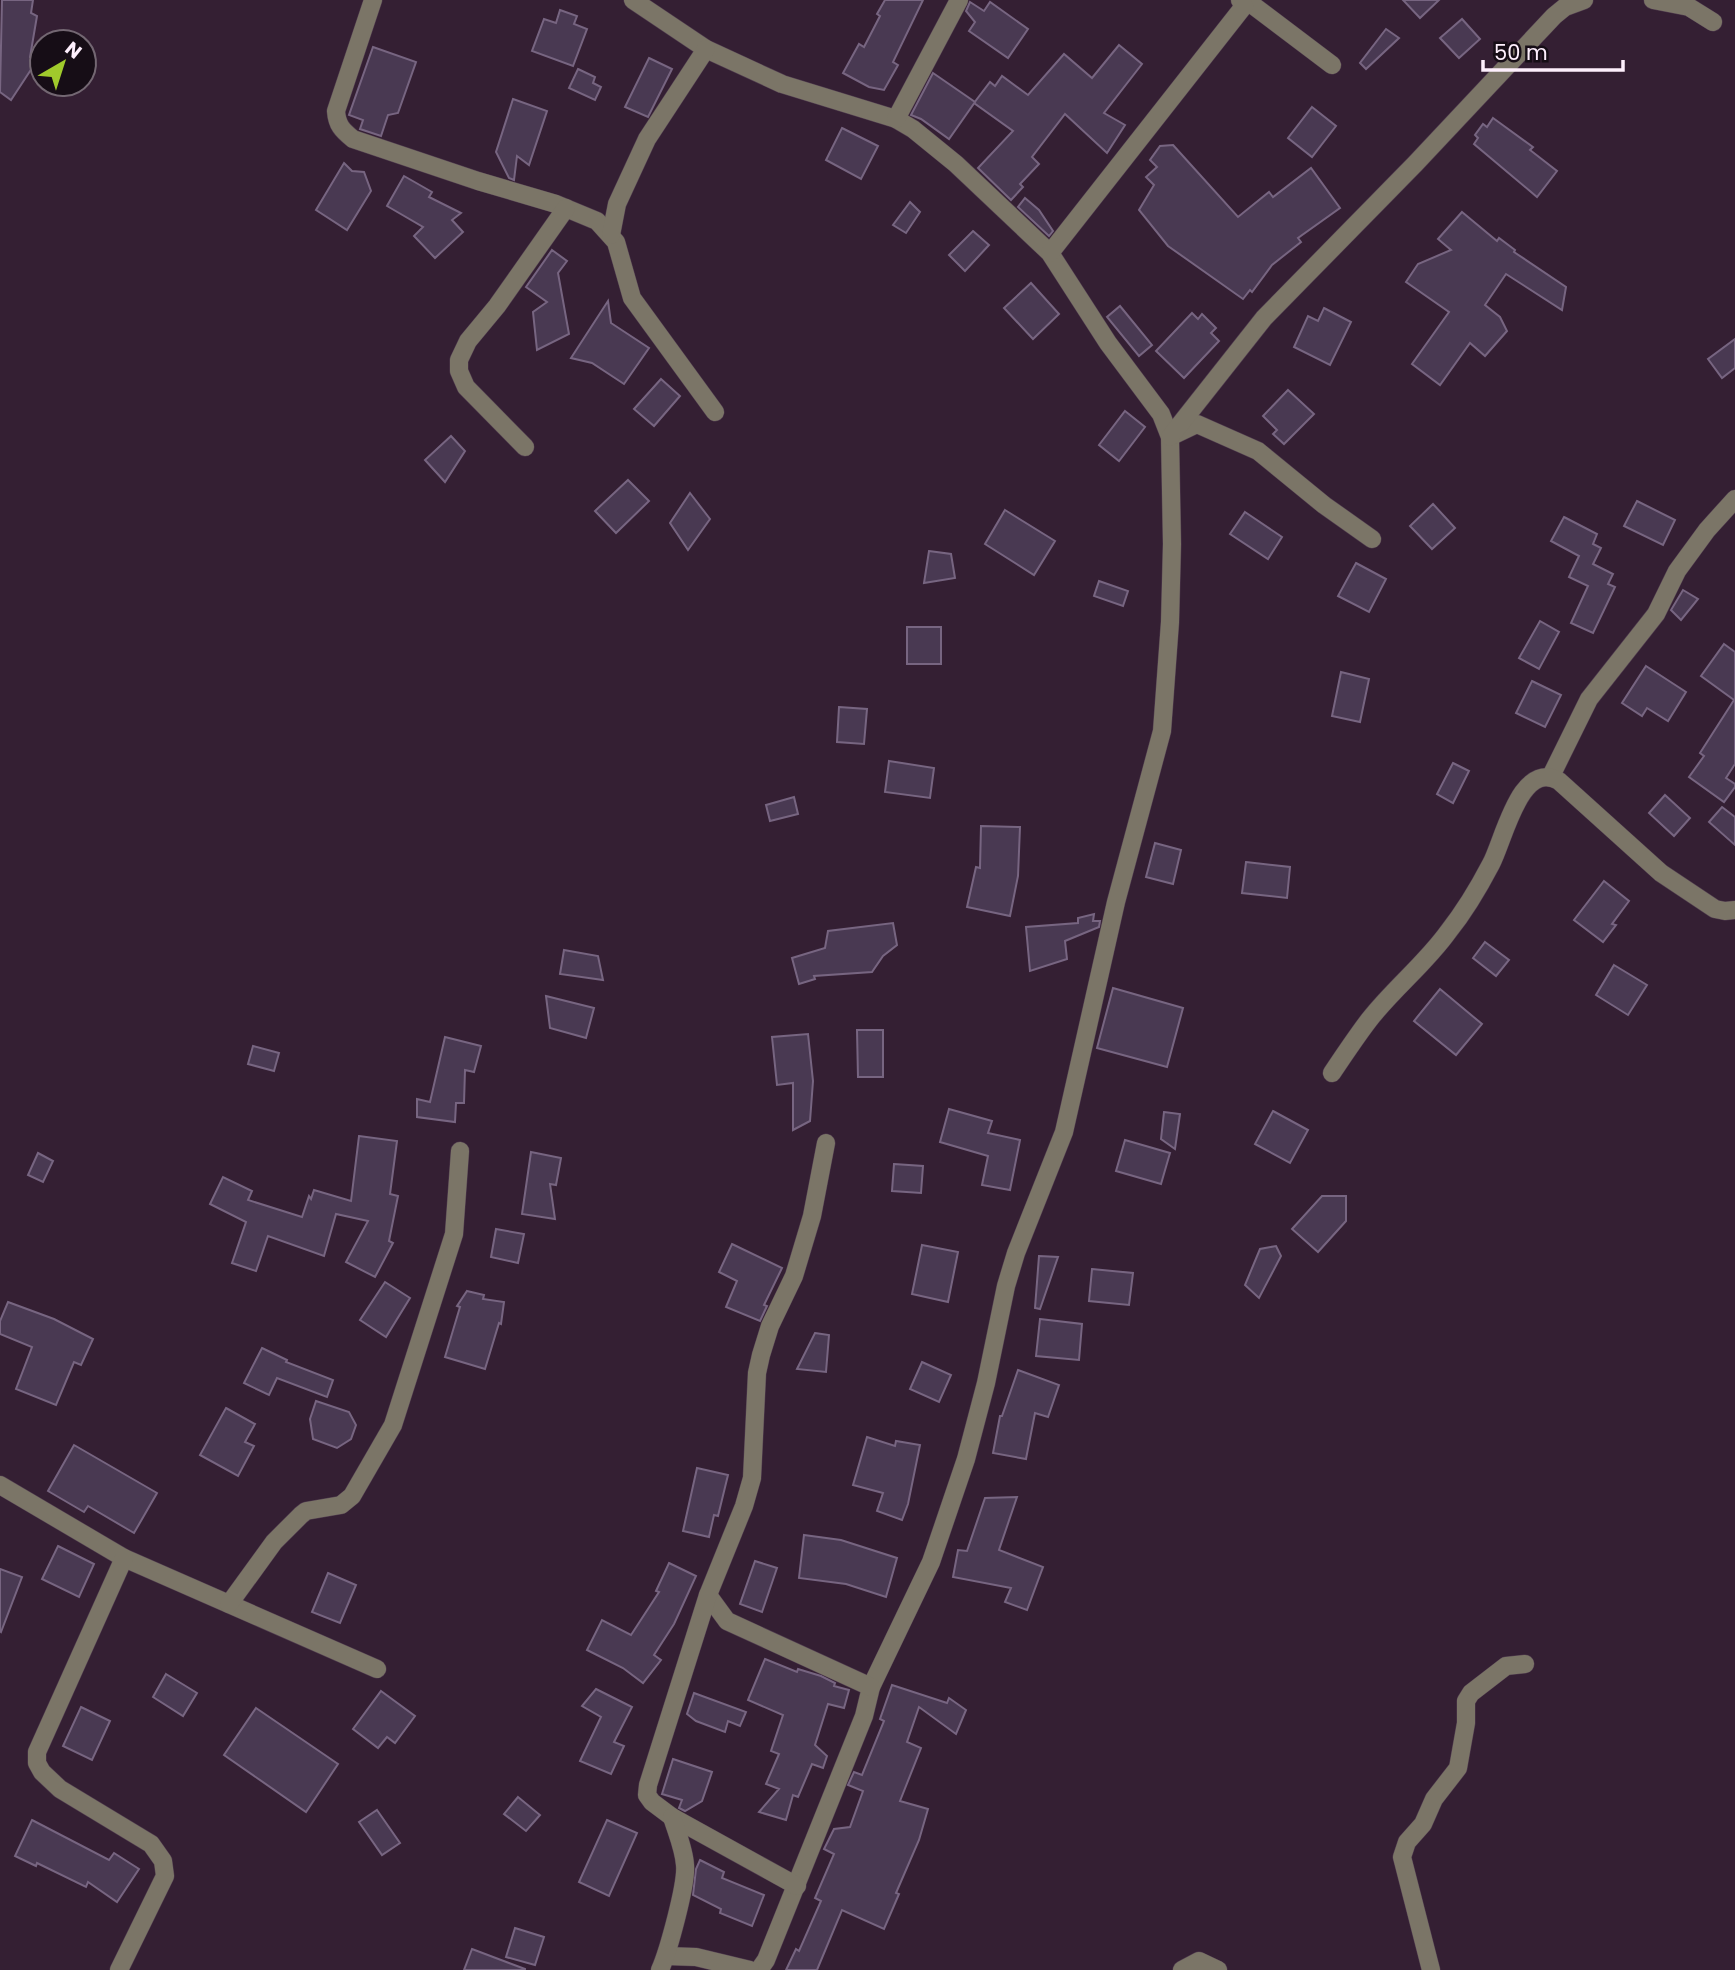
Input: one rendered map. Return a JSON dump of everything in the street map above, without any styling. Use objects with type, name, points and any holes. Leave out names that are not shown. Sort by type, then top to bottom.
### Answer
[{"type":"street","points":[[373,0],[336,111],[337,123],[353,139],[566,208],[597,221],[616,242],[632,298],[715,412]]},
{"type":"street","points":[[633,0],[706,49],[782,83],[896,119],[956,164],[1050,253],[1108,343],[1161,414],[1170,437],[1170,622],[1162,731],[1116,902],[1064,1132],[1016,1253],[966,1459],[931,1562],[871,1687],[864,1716],[797,1886],[766,1960],[759,1970]]},
{"type":"street","points":[[896,119],[959,0]]},
{"type":"street","points":[[1050,253],[1244,6],[1240,0]]},
{"type":"street","points":[[1247,0],[1332,65]]},
{"type":"street","points":[[1653,0],[1689,7],[1713,22]]},
{"type":"street","points":[[1170,437],[1264,318],[1573,2]]},
{"type":"street","points":[[611,235],[617,204],[653,128],[706,49]]},
{"type":"street","points":[[597,221],[617,204]]},
{"type":"street","points":[[525,447],[466,387],[459,370],[460,360],[468,341],[497,306],[566,208]]},
{"type":"street","points":[[1170,437],[1197,425],[1258,451],[1324,505],[1372,539]]},
{"type":"street","points":[[1551,776],[1589,698],[1656,614],[1677,571],[1735,499]]},
{"type":"street","points":[[1332,1073],[1370,1019],[1448,933],[1491,865],[1516,801],[1532,781],[1540,776],[1551,776],[1568,788],[1661,873],[1715,909],[1735,910]]},
{"type":"street","points":[[797,1886],[672,1817],[647,1795],[708,1595],[744,1506],[752,1478],[757,1373],[771,1326],[794,1276],[812,1216],[826,1143]]},
{"type":"street","points":[[229,1604],[274,1542],[301,1515],[306,1511],[341,1505],[352,1496],[393,1425],[454,1234],[460,1151]]},
{"type":"street","points":[[0,1485],[124,1558],[377,1669]]},
{"type":"street","points":[[119,1970],[164,1876],[163,1861],[151,1844],[60,1789],[42,1772],[37,1763],[37,1752],[124,1558]]},
{"type":"street","points":[[708,1595],[727,1621],[871,1687]]},
{"type":"street","points":[[1431,1970],[1402,1857],[1403,1851],[1423,1824],[1434,1799],[1458,1768],[1466,1723],[1466,1701],[1471,1693],[1506,1666],[1525,1664]]},
{"type":"street","points":[[672,1817],[683,1852],[685,1873],[663,1963],[696,1957],[750,1970]]},
{"type":"street","points":[[1182,1970],[1199,1961],[1218,1970]]},
{"type":"building","points":[[2,0],[33,0],[31,13],[37,16],[35,28],[28,28],[28,74],[11,100],[0,92]]},
{"type":"building","points":[[885,0],[923,0],[893,62],[898,65],[884,90],[869,87],[843,73],[859,44],[864,47]]},
{"type":"building","points":[[1403,0],[1439,0],[1420,18]]},
{"type":"building","points":[[970,2],[984,11],[990,2],[1028,29],[1008,58],[969,31],[975,22],[966,11]]},
{"type":"building","points":[[560,10],[577,16],[574,24],[587,29],[573,66],[532,51],[544,19],[556,23]]},
{"type":"building","points":[[1462,19],[1480,39],[1459,58],[1440,38]]},
{"type":"building","points":[[1386,29],[1399,38],[1366,69],[1360,63]]},
{"type":"building","points":[[1119,45],[1142,64],[1104,113],[1125,125],[1107,153],[1065,114],[1032,157],[1039,164],[1020,184],[1023,187],[1011,200],[978,168],[1013,131],[974,103],[990,82],[995,86],[1002,76],[1028,95],[1064,54],[1092,78]]},
{"type":"building","points":[[373,47],[416,62],[398,113],[388,115],[381,136],[360,129],[363,120],[349,115]]},
{"type":"building","points":[[649,58],[672,69],[648,117],[625,107]]},
{"type":"building","points":[[578,69],[595,77],[593,83],[601,87],[595,100],[569,88]]},
{"type":"building","points":[[933,73],[975,102],[949,139],[911,115]]},
{"type":"building","points":[[513,99],[547,111],[529,165],[517,156],[514,180],[509,178],[496,152]]},
{"type":"building","points":[[1312,107],[1336,126],[1312,157],[1288,138]]},
{"type":"building","points":[[1493,118],[1533,147],[1530,150],[1557,171],[1537,197],[1474,144],[1478,138],[1475,135],[1483,124],[1487,127]]},
{"type":"building","points":[[842,128],[878,146],[861,179],[826,160]]},
{"type":"building","points":[[1173,145],[1238,217],[1269,192],[1273,197],[1311,168],[1340,208],[1298,238],[1301,242],[1272,265],[1252,292],[1250,290],[1243,299],[1168,246],[1139,210],[1154,185],[1146,177],[1157,167],[1150,160],[1160,146]]},
{"type":"building","points":[[344,163],[352,171],[364,172],[371,191],[347,230],[316,210]]},
{"type":"building","points":[[404,176],[432,192],[429,197],[461,213],[452,220],[463,232],[435,258],[414,236],[423,227],[387,206]]},
{"type":"building","points":[[1025,198],[1039,210],[1053,231],[1049,236],[1018,207]]},
{"type":"building","points":[[910,202],[920,212],[906,233],[893,225]]},
{"type":"building","points":[[1462,212],[1497,241],[1499,238],[1515,250],[1514,252],[1566,287],[1562,310],[1506,274],[1485,305],[1500,317],[1507,331],[1485,356],[1470,343],[1440,385],[1412,364],[1449,312],[1406,282],[1418,264],[1451,250],[1438,239]]},
{"type":"building","points":[[973,231],[989,245],[965,271],[949,255]]},
{"type":"building","points":[[552,250],[567,261],[558,273],[569,334],[537,350],[533,312],[547,302],[526,287]]},
{"type":"building","points":[[1031,283],[1059,314],[1033,339],[1004,308]]},
{"type":"building","points":[[608,301],[611,323],[649,348],[624,384],[592,363],[571,358]]},
{"type":"building","points":[[1120,306],[1152,345],[1139,356],[1107,317]]},
{"type":"building","points":[[1324,308],[1351,322],[1330,365],[1294,347],[1308,316],[1318,321]]},
{"type":"building","points":[[1192,313],[1198,319],[1202,314],[1216,328],[1211,333],[1219,341],[1184,378],[1156,351]]},
{"type":"building","points":[[1735,339],[1735,368],[1722,378],[1708,359]]},
{"type":"building","points":[[661,379],[680,396],[654,426],[634,409]]},
{"type":"building","points":[[1288,390],[1314,414],[1284,444],[1273,434],[1277,430],[1263,416]]},
{"type":"building","points":[[1125,411],[1145,427],[1119,461],[1099,445]]},
{"type":"building","points":[[451,436],[465,451],[445,482],[425,460]]},
{"type":"building","points":[[628,480],[649,501],[616,533],[595,511]]},
{"type":"building","points":[[690,493],[710,519],[688,550],[670,523]]},
{"type":"building","points":[[1637,501],[1675,520],[1663,545],[1624,526]]},
{"type":"building","points":[[1433,504],[1455,528],[1432,549],[1410,526]]},
{"type":"building","points":[[1005,510],[1055,541],[1034,575],[985,544]]},
{"type":"building","points":[[1245,512],[1282,537],[1268,559],[1230,534]]},
{"type":"building","points":[[1564,517],[1597,534],[1593,544],[1601,548],[1593,564],[1613,574],[1608,584],[1615,587],[1593,633],[1571,623],[1588,586],[1569,577],[1579,556],[1551,541]]},
{"type":"building","points":[[929,551],[951,554],[955,578],[924,583]]},
{"type":"building","points":[[1356,563],[1386,579],[1369,612],[1338,596]]},
{"type":"building","points":[[1099,581],[1128,591],[1123,606],[1094,596]]},
{"type":"building","points":[[1683,590],[1698,599],[1681,620],[1671,610]]},
{"type":"building","points":[[1540,621],[1559,632],[1539,669],[1519,658]]},
{"type":"building","points":[[907,627],[941,627],[941,664],[907,664]]},
{"type":"building","points":[[1724,644],[1735,652],[1735,764],[1726,778],[1735,784],[1735,787],[1724,802],[1689,777],[1704,756],[1700,753],[1734,700],[1701,676]]},
{"type":"building","points":[[1646,666],[1686,692],[1668,721],[1647,708],[1642,716],[1622,703]]},
{"type":"building","points":[[1341,672],[1369,679],[1360,722],[1332,716]]},
{"type":"building","points":[[1532,681],[1561,695],[1545,727],[1516,713]]},
{"type":"building","points":[[839,707],[867,709],[864,744],[837,742]]},
{"type":"building","points":[[889,761],[934,768],[930,798],[885,792]]},
{"type":"building","points":[[1453,763],[1469,771],[1453,803],[1437,794]]},
{"type":"building","points":[[1665,795],[1690,818],[1674,836],[1649,813]]},
{"type":"building","points":[[794,797],[798,814],[770,821],[766,805]]},
{"type":"building","points":[[1722,807],[1735,817],[1735,845],[1709,822]]},
{"type":"building","points":[[981,826],[1020,827],[1018,876],[1010,916],[967,907],[976,867],[980,868]]},
{"type":"building","points":[[1155,843],[1181,850],[1173,884],[1146,877]]},
{"type":"building","points":[[1246,862],[1290,867],[1287,898],[1242,893]]},
{"type":"building","points":[[1604,881],[1629,901],[1603,942],[1574,920]]},
{"type":"building","points":[[1094,914],[1093,921],[1100,921],[1099,927],[1065,941],[1067,959],[1030,971],[1026,927],[1078,923],[1078,918]]},
{"type":"building","points":[[893,923],[897,945],[883,956],[872,972],[814,976],[815,979],[799,984],[792,958],[825,948],[828,931]]},
{"type":"building","points":[[1485,942],[1509,960],[1496,976],[1473,958]]},
{"type":"building","points":[[564,950],[598,956],[603,980],[560,974]]},
{"type":"building","points":[[1614,965],[1647,985],[1628,1015],[1596,995]]},
{"type":"building","points":[[1113,988],[1183,1008],[1167,1067],[1097,1048]]},
{"type":"building","points":[[1440,989],[1482,1024],[1456,1055],[1414,1021]]},
{"type":"building","points":[[546,996],[594,1008],[586,1038],[550,1028]]},
{"type":"building","points":[[857,1030],[883,1030],[883,1077],[858,1077]]},
{"type":"building","points":[[808,1034],[813,1081],[810,1121],[793,1130],[793,1083],[777,1085],[772,1037]]},
{"type":"building","points":[[445,1037],[481,1046],[474,1072],[465,1070],[464,1103],[456,1103],[455,1122],[417,1117],[417,1099],[430,1102]]},
{"type":"building","points":[[253,1046],[279,1053],[274,1071],[248,1064]]},
{"type":"building","points":[[949,1109],[992,1121],[988,1133],[1020,1140],[1010,1190],[982,1185],[988,1156],[940,1142]]},
{"type":"building","points":[[1273,1111],[1308,1130],[1290,1163],[1255,1144]]},
{"type":"building","points":[[1164,1112],[1180,1114],[1175,1149],[1161,1139]]},
{"type":"building","points":[[359,1136],[397,1141],[390,1194],[398,1196],[389,1241],[393,1243],[375,1277],[346,1262],[368,1221],[336,1214],[324,1256],[268,1236],[256,1271],[232,1263],[246,1222],[210,1204],[223,1177],[252,1191],[248,1200],[302,1217],[309,1196],[311,1199],[314,1190],[351,1201]]},
{"type":"building","points":[[1125,1140],[1170,1153],[1161,1184],[1116,1171]]},
{"type":"building","points":[[531,1152],[561,1158],[556,1185],[550,1184],[555,1219],[522,1214]]},
{"type":"building","points":[[38,1153],[53,1161],[43,1182],[28,1175]]},
{"type":"building","points":[[894,1164],[923,1166],[921,1193],[892,1191]]},
{"type":"building","points":[[1322,1196],[1346,1196],[1346,1221],[1318,1252],[1292,1229]]},
{"type":"building","points":[[496,1229],[524,1234],[518,1263],[491,1257]]},
{"type":"building","points":[[732,1244],[782,1268],[764,1305],[767,1306],[760,1321],[726,1307],[737,1281],[719,1272]]},
{"type":"building","points":[[922,1245],[958,1252],[948,1302],[912,1294]]},
{"type":"building","points":[[1276,1246],[1281,1256],[1259,1298],[1245,1285],[1260,1249]]},
{"type":"building","points":[[1039,1256],[1058,1257],[1040,1309],[1035,1308]]},
{"type":"building","points":[[1092,1269],[1133,1273],[1129,1305],[1089,1301]]},
{"type":"building","points":[[385,1282],[410,1298],[386,1337],[360,1320]]},
{"type":"building","points":[[467,1291],[484,1295],[483,1299],[504,1302],[501,1324],[499,1323],[485,1369],[445,1357],[460,1307],[457,1306]]},
{"type":"building","points":[[8,1302],[54,1319],[93,1339],[81,1365],[74,1362],[56,1405],[16,1389],[32,1347],[0,1334],[0,1321]]},
{"type":"building","points":[[1040,1319],[1082,1324],[1079,1360],[1036,1356]]},
{"type":"building","points":[[815,1333],[829,1335],[826,1372],[797,1369]]},
{"type":"building","points":[[262,1348],[287,1360],[286,1362],[333,1380],[327,1397],[277,1378],[269,1395],[244,1383]]},
{"type":"building","points":[[922,1362],[951,1375],[939,1402],[910,1389]]},
{"type":"building","points":[[1018,1370],[1059,1385],[1048,1417],[1035,1413],[1026,1459],[993,1453],[1000,1416]]},
{"type":"building","points":[[316,1401],[349,1412],[356,1425],[351,1439],[337,1448],[313,1439],[310,1419]]},
{"type":"building","points":[[226,1408],[255,1424],[245,1442],[254,1446],[238,1476],[200,1455]]},
{"type":"building","points":[[867,1437],[895,1446],[896,1441],[920,1445],[908,1504],[902,1520],[877,1511],[883,1493],[853,1485]]},
{"type":"building","points":[[74,1445],[157,1493],[134,1533],[88,1506],[84,1512],[48,1491]]},
{"type":"building","points":[[697,1468],[728,1475],[718,1516],[714,1515],[709,1537],[683,1531]]},
{"type":"building","points":[[1017,1497],[999,1550],[1043,1567],[1027,1610],[1005,1602],[1011,1588],[953,1577],[958,1550],[967,1551],[985,1498]]},
{"type":"building","points":[[804,1535],[841,1540],[897,1558],[886,1597],[846,1584],[799,1578]]},
{"type":"building","points":[[58,1546],[94,1564],[79,1597],[42,1579]]},
{"type":"building","points":[[755,1561],[777,1568],[762,1612],[740,1604]]},
{"type":"building","points":[[669,1563],[696,1576],[674,1624],[654,1655],[661,1660],[643,1683],[623,1668],[587,1650],[602,1620],[631,1635],[659,1592],[656,1591]]},
{"type":"building","points":[[0,1569],[22,1577],[1,1632],[0,1631]]},
{"type":"building","points":[[328,1573],[356,1585],[340,1623],[312,1612]]},
{"type":"building","points":[[765,1659],[797,1672],[798,1669],[821,1676],[835,1683],[834,1686],[849,1690],[844,1708],[828,1704],[815,1745],[827,1756],[823,1768],[812,1764],[798,1797],[793,1795],[786,1820],[759,1812],[779,1789],[766,1784],[779,1754],[771,1751],[783,1715],[748,1700]]},
{"type":"building","points":[[166,1674],[197,1693],[183,1716],[153,1697]]},
{"type":"building","points":[[892,1685],[947,1703],[949,1698],[966,1710],[956,1734],[919,1707],[907,1742],[921,1748],[900,1801],[928,1809],[919,1840],[896,1893],[899,1894],[884,1929],[842,1910],[817,1970],[786,1970],[796,1949],[799,1951],[821,1901],[815,1898],[834,1854],[824,1849],[834,1829],[850,1827],[863,1791],[848,1785],[854,1772],[862,1775],[884,1721],[880,1719]]},
{"type":"building","points":[[596,1689],[632,1707],[614,1742],[624,1746],[611,1774],[580,1761],[601,1717],[582,1706]]},
{"type":"building","points":[[381,1691],[415,1716],[395,1743],[387,1737],[378,1748],[353,1729]]},
{"type":"building","points":[[694,1693],[746,1712],[740,1726],[728,1721],[725,1732],[696,1721],[687,1714]]},
{"type":"building","points":[[81,1707],[110,1721],[92,1760],[63,1746]]},
{"type":"building","points":[[256,1708],[338,1764],[306,1812],[224,1755]]},
{"type":"building","points":[[673,1759],[712,1772],[702,1801],[685,1811],[679,1808],[682,1800],[662,1794]]},
{"type":"building","points":[[518,1797],[540,1815],[526,1831],[504,1814]]},
{"type":"building","points":[[377,1810],[400,1843],[382,1855],[359,1822]]},
{"type":"building","points":[[32,1820],[109,1860],[114,1853],[139,1869],[117,1902],[88,1882],[86,1887],[37,1863],[36,1866],[15,1856]]},
{"type":"building","points":[[607,1820],[637,1833],[609,1896],[579,1882]]},
{"type":"building","points":[[700,1860],[724,1872],[722,1878],[764,1895],[752,1926],[720,1913],[721,1909],[693,1895],[696,1869]]},
{"type":"building","points":[[515,1928],[544,1937],[535,1965],[506,1957]]},
{"type":"building","points":[[472,1949],[525,1969],[525,1970],[464,1970]]}]
